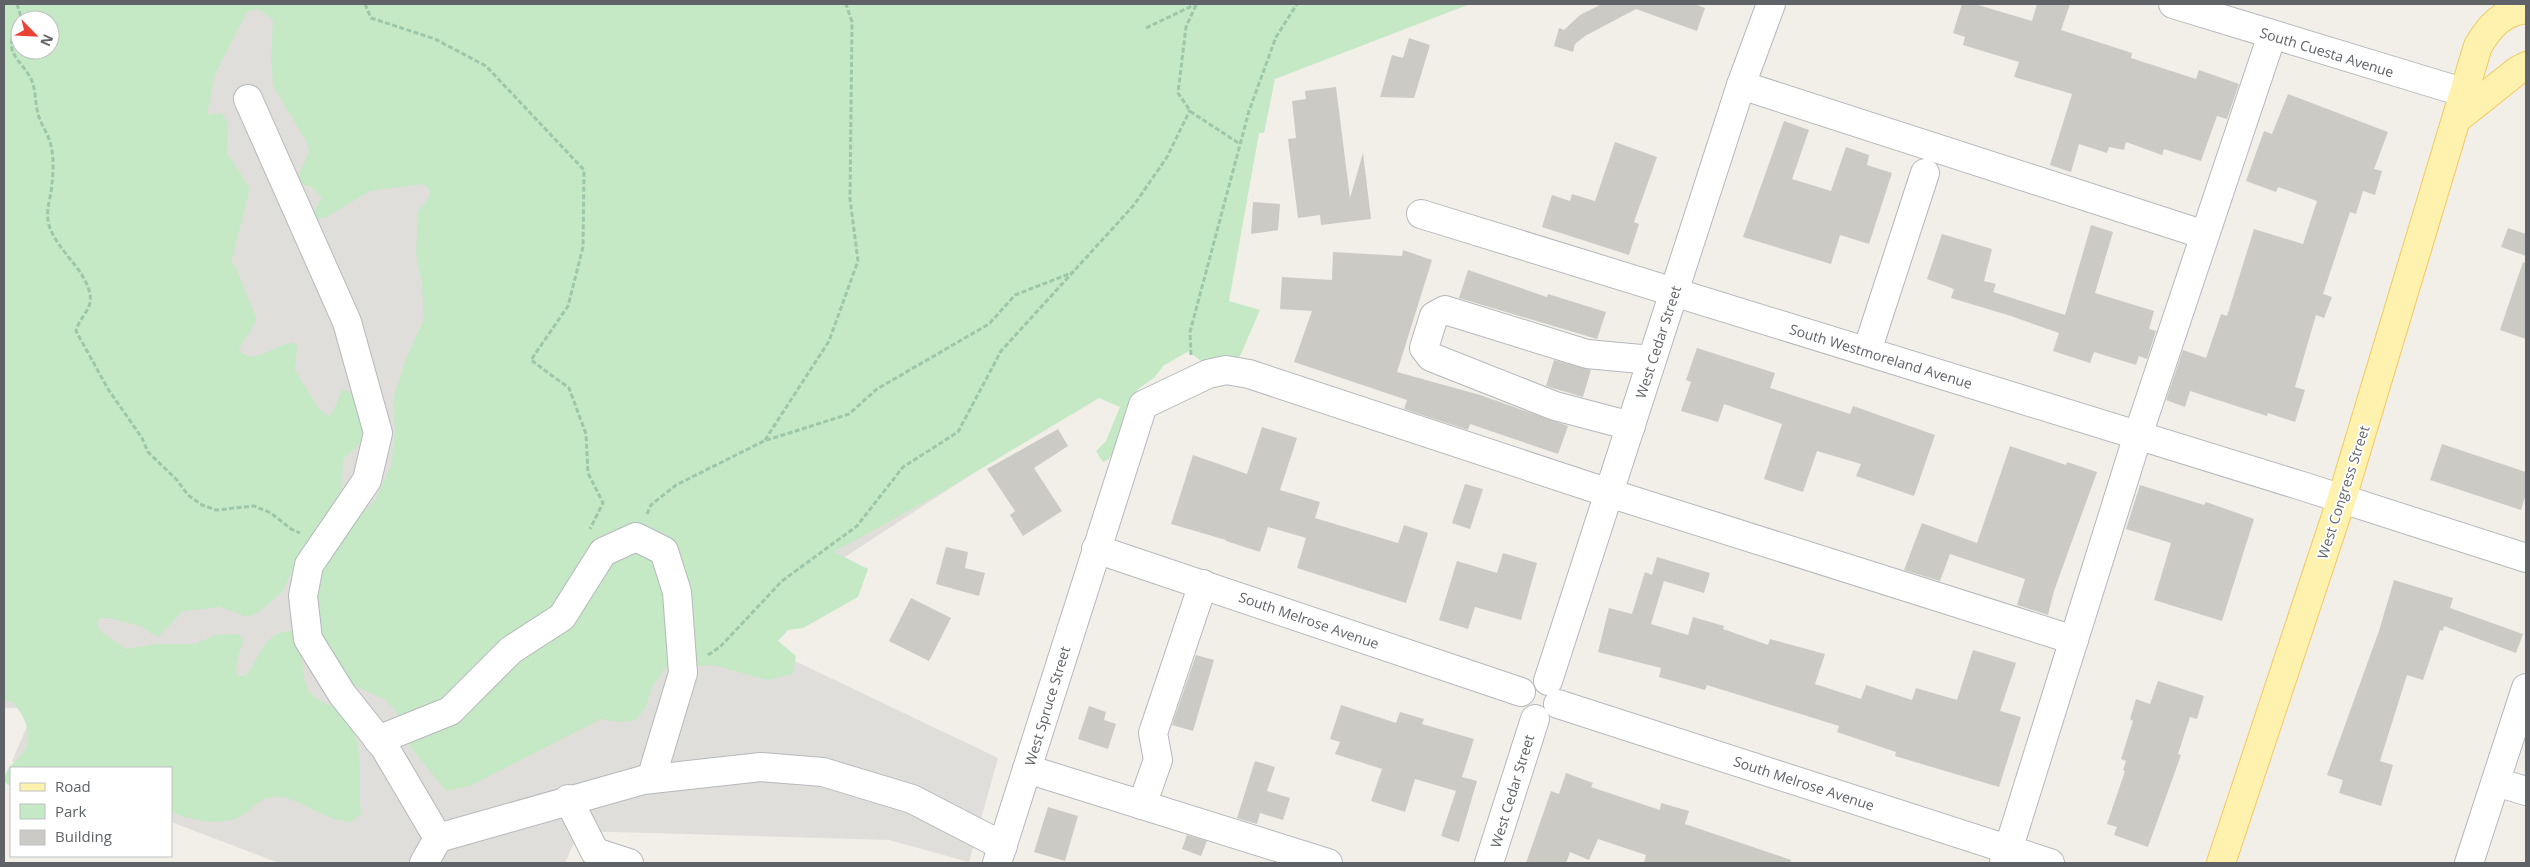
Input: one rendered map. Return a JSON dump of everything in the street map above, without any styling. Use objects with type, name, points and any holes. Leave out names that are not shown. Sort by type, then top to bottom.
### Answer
[{"type":"main road","name":"West Congress Street","points":[[2221,863],[2342,498],[2468,103],[2478,46],[2498,19],[2517,8]]},
{"type":"main road","points":[[2468,103],[2526,66]]},
{"type":"street","name":"West Cedar Street","points":[[1553,693],[1609,493],[1741,85],[1771,4]]},
{"type":"street","name":"South Cuesta Avenue","points":[[2173,4],[2272,35],[2468,103]]},
{"type":"street","points":[[2006,856],[2138,435],[2272,35]]},
{"type":"street","points":[[1741,85],[2205,235]]},
{"type":"street","points":[[248,99],[347,322],[378,433],[367,480],[309,565],[303,596],[308,640],[342,694],[378,740],[438,838]]},
{"type":"street","points":[[1867,351],[1925,173]]},
{"type":"street","name":"South Westmoreland Avenue","points":[[1421,214],[2342,498],[2526,558]]},
{"type":"street","points":[[1631,426],[1554,406],[1431,357],[1424,348],[1434,316],[1445,310],[1587,354],[1652,360]]},
{"type":"street","name":"West Spruce Street","points":[[1000,855],[1143,405],[1191,381],[1226,370],[1249,374],[1609,493],[2074,640]]},
{"type":"street","points":[[378,740],[450,711],[512,650],[562,616],[603,552],[636,537],[664,551],[677,592],[683,673],[651,778]]},
{"type":"street","name":"South Melrose Avenue","points":[[1096,549],[1521,692]]},
{"type":"street","points":[[1142,805],[1158,760],[1154,733],[1203,584]]},
{"type":"street","points":[[1532,681],[1553,693],[1552,714],[1547,718],[1535,719],[1522,709],[1521,692],[1532,681]]},
{"type":"street","points":[[2469,863],[2526,688]]},
{"type":"street","name":"South Melrose Avenue","points":[[1553,693],[2006,856],[2050,863]]},
{"type":"street","name":"West Cedar Street","points":[[1489,863],[1535,719]]},
{"type":"street","points":[[424,863],[438,838],[568,799],[651,778],[761,767],[823,772],[912,799],[1000,855]]},
{"type":"street","points":[[1027,769],[1328,863]]},
{"type":"street","points":[[2496,782],[2526,792]]},
{"type":"street","points":[[568,799],[593,858],[629,863]]},
{"type":"path","points":[[365,4],[371,18],[435,39],[486,66],[584,170],[583,247],[568,306],[531,360],[569,388],[586,434],[588,472],[603,502],[584,544],[603,552]]},
{"type":"path","points":[[764,441],[829,340],[858,261],[850,199],[852,22],[846,4]]},
{"type":"path","points":[[1196,4],[1186,27],[1178,93],[1190,110],[1240,144]]},
{"type":"path","points":[[1146,28],[1196,4]]},
{"type":"path","points":[[1191,381],[1190,332],[1240,144],[1276,37],[1297,4]]},
{"type":"path","points":[[15,60],[30,77],[38,116],[51,146],[52,184],[47,213],[49,226],[64,252],[85,279],[90,295],[90,308],[76,331],[108,389],[142,438],[148,452],[177,480],[188,495],[202,505],[216,510],[254,506],[271,514],[291,529],[324,543]]},
{"type":"path","points":[[683,673],[720,647],[782,581],[857,526],[903,467],[958,432],[1001,351],[1134,205],[1167,156],[1190,110]]},
{"type":"path","points":[[636,537],[651,505],[676,485],[764,441],[849,414],[877,389],[989,324],[1015,295],[1075,271]]},
{"type":"shaded area","points":[[80,4],[839,4],[1059,417],[732,631],[998,758],[969,862],[889,840],[579,831],[565,863],[279,863],[172,822],[172,767],[28,767],[12,761],[35,708],[4,708],[4,183],[56,60],[60,60],[60,51]]},
{"type":"green space","points":[[4,4],[1470,4],[1275,79],[1264,133],[1259,133],[1229,301],[1260,310],[1240,356],[1223,367],[1203,363],[1189,351],[1163,366],[1155,377],[1138,389],[1131,401],[1122,434],[1109,459],[1103,462],[1096,451],[1106,441],[1120,407],[1099,398],[939,494],[834,552],[868,569],[858,597],[803,628],[788,630],[778,641],[796,656],[792,674],[768,680],[713,665],[665,668],[651,689],[646,707],[636,720],[621,722],[601,719],[470,786],[446,791],[411,748],[397,712],[384,699],[351,684],[325,653],[315,620],[314,580],[340,538],[375,500],[391,466],[395,431],[393,400],[405,361],[424,319],[422,284],[416,254],[418,212],[430,196],[430,190],[423,184],[370,191],[326,217],[316,219],[314,211],[322,198],[312,187],[300,184],[297,178],[309,152],[306,141],[273,86],[271,57],[273,20],[259,9],[247,12],[215,74],[207,115],[221,113],[228,123],[227,153],[250,188],[231,262],[235,266],[256,317],[256,322],[238,350],[245,355],[252,356],[294,343],[297,345],[295,370],[319,409],[329,416],[343,389],[355,398],[364,410],[367,425],[366,433],[361,443],[343,459],[342,486],[334,514],[306,556],[293,569],[282,592],[258,613],[247,617],[221,607],[183,611],[158,637],[140,626],[109,618],[100,618],[97,624],[99,630],[125,649],[156,644],[195,644],[215,635],[239,634],[243,640],[237,660],[236,672],[239,676],[246,676],[269,640],[276,635],[294,630],[302,652],[304,676],[309,691],[317,699],[343,713],[353,728],[359,752],[361,814],[351,822],[341,821],[299,802],[282,797],[270,797],[234,819],[216,822],[207,821],[188,818],[172,812],[172,767],[10,767],[21,755],[28,741],[25,720],[12,702],[4,701]]},
{"type":"green space","points":[[10,767],[10,784],[8,785],[4,781]]},
{"type":"building","points":[[1602,4],[1694,4],[1705,8],[1697,31],[1636,9],[1585,36],[1575,44],[1573,52],[1554,46],[1559,28],[1564,30],[1580,15]]},
{"type":"building","points":[[1962,4],[1975,4],[2032,21],[2037,4],[2070,4],[2061,30],[2132,53],[2131,58],[2196,79],[2199,70],[2239,84],[2227,119],[2217,116],[2201,161],[2164,149],[2162,155],[2126,142],[2124,150],[2109,147],[2107,153],[2079,144],[2071,172],[2050,165],[2072,94],[2014,77],[2019,62],[1963,45],[1965,37],[1953,33]]},
{"type":"building","points":[[1409,38],[1430,45],[1414,98],[1380,97],[1392,55],[1403,58]]},
{"type":"building","points":[[1336,87],[1350,198],[1363,153],[1371,219],[1321,225],[1320,215],[1298,218],[1288,139],[1296,138],[1292,101],[1306,99],[1305,91]]},
{"type":"building","points":[[2288,94],[2388,132],[2374,169],[2382,171],[2375,195],[2363,191],[2356,214],[2350,212],[2323,294],[2332,297],[2324,318],[2316,315],[2295,387],[2305,390],[2295,422],[2268,413],[2267,416],[2190,391],[2185,407],[2166,400],[2183,350],[2206,358],[2221,314],[2227,316],[2254,229],[2303,244],[2317,201],[2278,187],[2276,192],[2246,181],[2264,131],[2272,134]]},
{"type":"building","points":[[1784,121],[1809,130],[1792,179],[1831,191],[1846,147],[1869,155],[1867,165],[1892,173],[1869,244],[1840,235],[1831,264],[1743,237]]},
{"type":"building","points":[[1615,142],[1657,157],[1634,222],[1639,224],[1629,255],[1542,227],[1552,195],[1570,201],[1572,194],[1595,201]]},
{"type":"building","points":[[1253,202],[1280,204],[1278,230],[1251,234]]},
{"type":"building","points":[[2091,225],[2113,232],[2095,293],[2154,311],[2149,329],[2156,331],[2147,359],[2139,356],[2136,365],[2094,352],[2090,363],[2053,351],[2059,333],[1951,298],[1954,289],[1927,279],[1942,234],[1992,249],[1984,281],[1996,284],[1993,292],[2065,315]]},
{"type":"building","points":[[2508,228],[2526,234],[2526,256],[2501,247]]},
{"type":"building","points":[[1403,250],[1432,260],[1397,372],[1480,395],[1568,426],[1558,454],[1470,424],[1468,430],[1404,409],[1407,400],[1294,362],[1312,311],[1280,309],[1282,277],[1332,280],[1333,252],[1402,256]]},
{"type":"building","points":[[2523,262],[2526,263],[2526,339],[2500,330]]},
{"type":"building","points":[[1468,270],[1547,297],[1548,294],[1606,312],[1597,339],[1459,298]]},
{"type":"building","points":[[1697,348],[1775,373],[1770,388],[1850,414],[1853,406],[1935,435],[1914,496],[1856,476],[1861,464],[1817,451],[1803,492],[1764,479],[1782,424],[1724,404],[1718,422],[1681,411],[1691,382],[1686,380]]},
{"type":"building","points":[[1554,360],[1591,370],[1583,397],[1546,386]]},
{"type":"building","points":[[1262,427],[1297,438],[1280,490],[1320,502],[1315,518],[1398,543],[1404,525],[1428,533],[1406,603],[1297,568],[1306,538],[1268,527],[1260,552],[1171,524],[1193,455],[1247,474]]},
{"type":"building","points":[[1058,429],[1068,446],[1034,468],[1062,511],[1023,536],[1010,515],[1015,511],[987,469]]},
{"type":"building","points":[[2442,444],[2526,472],[2526,494],[2521,510],[2430,480]]},
{"type":"building","points":[[2010,446],[2066,465],[2067,462],[2097,472],[2054,591],[2048,615],[2017,605],[2025,579],[1950,554],[1940,581],[1904,570],[1922,523],[1977,543]]},
{"type":"building","points":[[1465,484],[1483,489],[1470,529],[1452,523]]},
{"type":"building","points":[[2140,485],[2204,505],[2206,502],[2254,519],[2222,621],[2154,600],[2171,543],[2126,529]]},
{"type":"building","points":[[946,547],[968,552],[965,568],[985,573],[979,596],[936,584]]},
{"type":"building","points":[[1503,553],[1537,563],[1521,620],[1475,607],[1468,629],[1439,620],[1457,561],[1497,573]]},
{"type":"building","points":[[1657,557],[1710,573],[1704,593],[1664,581],[1651,624],[1688,635],[1693,617],[1724,626],[1723,629],[1768,645],[1770,639],[1825,654],[1815,684],[1861,699],[1866,685],[1912,700],[1916,688],[1957,700],[1973,650],[2016,663],[2000,711],[2021,717],[1999,787],[1895,756],[1896,752],[1837,732],[1839,726],[1707,685],[1705,690],[1659,677],[1661,668],[1598,652],[1609,608],[1632,614],[1645,572],[1652,575]]},
{"type":"building","points":[[2394,580],[2453,598],[2450,608],[2523,634],[2516,653],[2444,626],[2443,631],[2440,630],[2423,680],[2407,675],[2380,761],[2393,765],[2381,806],[2339,793],[2343,780],[2327,775],[2379,631]]},
{"type":"building","points":[[911,598],[951,618],[929,661],[889,641]]},
{"type":"building","points":[[1196,655],[1214,660],[1193,731],[1172,725]]},
{"type":"building","points":[[2158,681],[2204,696],[2197,719],[2190,717],[2178,754],[2181,755],[2148,847],[2114,835],[2117,827],[2107,824],[2125,771],[2123,770],[2126,761],[2121,759],[2133,721],[2130,719],[2136,699],[2150,704]]},
{"type":"building","points":[[1341,705],[1396,723],[1400,712],[1424,719],[1422,724],[1474,739],[1462,777],[1477,781],[1459,842],[1441,836],[1456,791],[1415,779],[1405,812],[1371,801],[1382,769],[1335,754],[1340,742],[1330,739]]},
{"type":"building","points":[[1089,706],[1106,712],[1104,720],[1116,724],[1108,749],[1078,739]]},
{"type":"building","points":[[1255,761],[1275,767],[1267,791],[1290,798],[1283,820],[1260,813],[1257,824],[1237,818]]},
{"type":"building","points":[[1566,773],[1593,783],[1591,787],[1660,810],[1661,803],[1689,811],[1685,824],[1791,860],[1790,863],[1644,863],[1646,855],[1598,839],[1589,860],[1570,852],[1566,863],[1526,863],[1551,791],[1559,794]]},
{"type":"building","points":[[1048,807],[1078,816],[1065,861],[1034,852]]},
{"type":"building","points":[[1187,835],[1207,841],[1201,856],[1182,849]]}]
